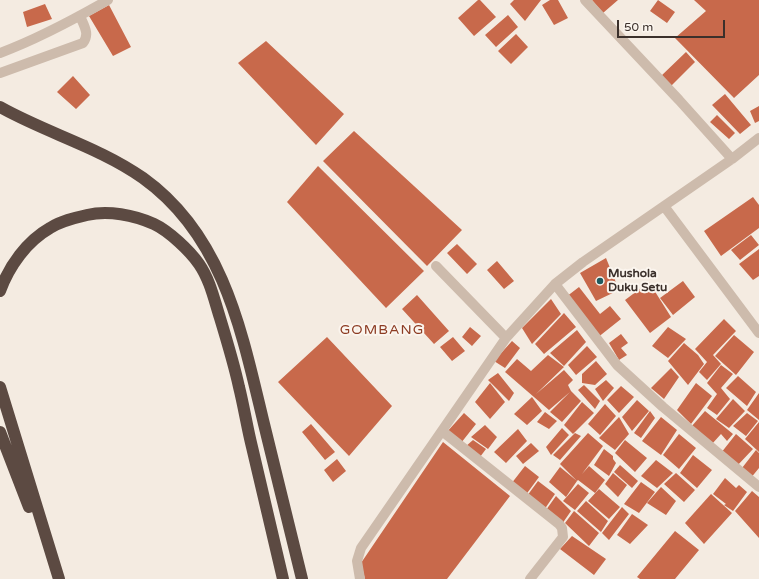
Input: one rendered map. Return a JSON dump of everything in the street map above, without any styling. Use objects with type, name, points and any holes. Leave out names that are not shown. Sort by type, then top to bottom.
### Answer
[{"type":"highway","points":[[0,107],[21,119],[98,152],[143,178],[166,197],[193,227],[209,254],[226,288],[243,341],[302,579]]},
{"type":"highway","points":[[0,291],[3,282],[17,259],[32,242],[50,228],[72,218],[97,213],[113,213],[131,217],[155,224],[184,247],[199,264],[209,282],[240,388],[283,579]]},
{"type":"highway","points":[[0,387],[58,579]]},
{"type":"highway","points":[[0,432],[58,579]]},
{"type":"street","points":[[0,53],[23,44],[80,16],[108,0]]},
{"type":"street","points":[[585,0],[732,159]]},
{"type":"street","points":[[0,73],[83,43],[87,36],[87,32],[80,16]]},
{"type":"street","points":[[360,579],[358,561],[361,548],[506,338],[555,284],[583,262],[732,159],[759,138]]},
{"type":"street","points":[[664,206],[759,333]]},
{"type":"street","points":[[436,266],[506,338]]},
{"type":"street","points":[[555,284],[617,365],[663,407],[759,487]]},
{"type":"street","points":[[442,431],[559,524],[562,528],[563,537],[530,579]]},
{"type":"building","points":[[478,0],[480,0],[496,17],[474,36],[458,18]]},
{"type":"building","points":[[514,0],[541,0],[525,21],[510,4]]},
{"type":"building","points":[[550,0],[558,0],[568,18],[554,25],[542,5]]},
{"type":"building","points":[[592,0],[618,0],[603,13]]},
{"type":"building","points":[[658,0],[675,12],[667,23],[650,11]]},
{"type":"building","points":[[694,0],[759,0],[759,75],[734,98],[675,38],[706,11]]},
{"type":"building","points":[[45,4],[52,19],[27,27],[23,12]]},
{"type":"building","points":[[109,5],[131,47],[113,56],[89,16]]},
{"type":"building","points":[[508,15],[518,27],[496,47],[485,35]]},
{"type":"building","points":[[516,34],[528,47],[511,64],[498,51]]},
{"type":"building","points":[[266,41],[344,114],[316,145],[238,63]]},
{"type":"building","points":[[686,52],[695,62],[670,87],[660,77]]},
{"type":"building","points":[[73,76],[90,95],[76,109],[57,92]]},
{"type":"building","points":[[725,94],[751,125],[740,134],[712,105]]},
{"type":"building","points":[[759,106],[759,121],[755,123],[750,111]]},
{"type":"building","points":[[717,115],[735,133],[729,139],[710,122]]},
{"type":"building","points":[[354,131],[462,230],[427,266],[323,161]]},
{"type":"building","points":[[318,166],[424,271],[386,308],[287,202]]},
{"type":"building","points":[[753,197],[759,205],[759,228],[721,256],[704,231]]},
{"type":"building","points":[[751,235],[759,245],[740,260],[731,250]]},
{"type":"building","points":[[457,244],[477,264],[467,274],[447,253]]},
{"type":"building","points":[[759,249],[759,276],[753,280],[739,264]]},
{"type":"building","name":"Mushola Duku Setu","points":[[606,258],[619,290],[596,301],[580,273]]},
{"type":"building","points":[[497,261],[514,281],[504,289],[487,270]]},
{"type":"building","points":[[683,281],[695,297],[673,315],[660,298]]},
{"type":"building","points":[[649,282],[671,317],[650,333],[625,300]]},
{"type":"building","points":[[579,287],[600,314],[610,306],[621,319],[597,338],[566,297]]},
{"type":"building","points":[[417,295],[449,331],[434,344],[402,309]]},
{"type":"building","points":[[551,299],[561,314],[532,344],[522,328]]},
{"type":"building","points":[[564,313],[576,327],[544,354],[535,344]]},
{"type":"building","points":[[724,319],[736,331],[713,355],[721,364],[707,380],[699,372],[707,362],[695,349]]},
{"type":"building","points":[[470,327],[481,336],[472,346],[462,337]]},
{"type":"building","points":[[668,327],[686,339],[668,358],[652,346]]},
{"type":"building","points":[[577,330],[586,342],[564,366],[550,353]]},
{"type":"building","points":[[621,334],[628,343],[621,348],[627,355],[619,360],[609,343]]},
{"type":"building","points":[[734,335],[754,352],[736,375],[715,356]]},
{"type":"building","points":[[327,337],[392,406],[349,456],[278,382]]},
{"type":"building","points":[[453,337],[465,351],[452,361],[440,347]]},
{"type":"building","points":[[512,341],[520,348],[505,368],[494,361]]},
{"type":"building","points":[[684,343],[698,355],[704,364],[688,385],[668,361]]},
{"type":"building","points":[[587,346],[597,357],[576,375],[568,365]]},
{"type":"building","points":[[548,355],[564,367],[536,394],[564,370],[573,380],[568,385],[571,391],[581,401],[562,422],[550,412],[570,392],[549,410],[505,372],[517,359],[531,371]]},
{"type":"building","points":[[596,361],[607,374],[595,385],[582,383],[582,374]]},
{"type":"building","points":[[721,365],[733,374],[721,388],[730,399],[717,415],[707,408],[717,394],[707,383]]},
{"type":"building","points":[[671,368],[679,377],[664,399],[651,388]]},
{"type":"building","points":[[498,373],[514,393],[509,401],[488,380]]},
{"type":"building","points":[[738,376],[756,392],[747,406],[726,388]]},
{"type":"building","points":[[606,380],[614,388],[603,401],[595,389]]},
{"type":"building","points":[[490,383],[505,402],[490,419],[475,402]]},
{"type":"building","points":[[696,383],[712,396],[691,424],[677,410]]},
{"type":"building","points":[[584,385],[600,401],[595,409],[578,390]]},
{"type":"building","points":[[621,386],[634,397],[619,413],[607,400]]},
{"type":"building","points":[[759,393],[759,420],[747,410]]},
{"type":"building","points":[[532,397],[542,411],[527,425],[514,414]]},
{"type":"building","points":[[733,399],[745,411],[729,428],[716,419]]},
{"type":"building","points":[[637,400],[649,411],[632,431],[622,417]]},
{"type":"building","points":[[582,402],[594,413],[573,434],[564,425]]},
{"type":"building","points":[[605,404],[616,416],[600,435],[588,424]]},
{"type":"building","points":[[650,411],[655,418],[641,438],[634,433]]},
{"type":"building","points":[[705,411],[733,434],[727,441],[721,434],[712,444],[691,427]]},
{"type":"building","points":[[545,412],[557,421],[549,429],[537,422]]},
{"type":"building","points":[[464,413],[476,424],[461,443],[446,433]]},
{"type":"building","points":[[747,413],[758,421],[746,436],[733,426]]},
{"type":"building","points":[[619,417],[629,434],[615,450],[599,438]]},
{"type":"building","points":[[661,417],[677,430],[661,455],[642,441]]},
{"type":"building","points":[[759,422],[759,452],[745,439]]},
{"type":"building","points":[[311,424],[335,452],[325,460],[302,432]]},
{"type":"building","points":[[485,425],[497,437],[488,449],[471,437]]},
{"type":"building","points":[[562,428],[569,435],[551,455],[546,447]]},
{"type":"building","points":[[518,429],[527,441],[506,463],[494,452]]},
{"type":"building","points":[[575,433],[581,436],[560,460],[553,455]]},
{"type":"building","points":[[588,433],[603,446],[582,474],[589,466],[605,480],[595,493],[578,480],[577,481],[560,464]]},
{"type":"building","points":[[679,434],[696,448],[679,469],[663,455]]},
{"type":"building","points":[[736,434],[753,449],[736,467],[721,453]]},
{"type":"building","points":[[473,440],[486,449],[480,457],[465,447]]},
{"type":"building","points":[[625,440],[647,458],[635,472],[615,453]]},
{"type":"building","points":[[443,442],[510,496],[447,579],[365,579],[361,563]]},
{"type":"building","points":[[531,443],[539,451],[523,464],[516,456]]},
{"type":"building","points":[[604,449],[613,456],[616,463],[609,476],[594,465]]},
{"type":"building","points":[[756,450],[759,453],[759,468],[750,479],[742,468]]},
{"type":"building","points":[[693,455],[712,470],[697,488],[680,473]]},
{"type":"building","points":[[337,459],[346,471],[333,482],[324,470]]},
{"type":"building","points":[[656,460],[673,473],[657,488],[641,476]]},
{"type":"building","points":[[620,465],[638,481],[632,488],[614,472]]},
{"type":"building","points":[[525,466],[539,477],[525,496],[511,484]]},
{"type":"building","points":[[560,467],[577,481],[566,497],[549,482]]},
{"type":"building","points":[[613,473],[627,485],[618,497],[605,484]]},
{"type":"building","points":[[676,473],[695,490],[684,502],[664,484]]},
{"type":"building","points":[[725,478],[736,488],[739,485],[747,492],[733,511],[724,505],[726,504],[713,494]]},
{"type":"building","points":[[538,481],[555,494],[544,510],[527,496]]},
{"type":"building","points":[[641,482],[655,492],[639,513],[624,504]]},
{"type":"building","points":[[578,484],[589,493],[575,510],[563,501]]},
{"type":"building","points":[[661,487],[676,501],[666,515],[647,503]]},
{"type":"building","points":[[599,489],[620,507],[609,519],[588,501]]},
{"type":"building","points":[[752,491],[759,497],[759,538],[735,511]]},
{"type":"building","points":[[711,494],[732,513],[704,544],[685,523]]},
{"type":"building","points":[[556,496],[571,511],[562,524],[546,510]]},
{"type":"building","points":[[586,501],[608,521],[601,532],[577,511]]},
{"type":"building","points":[[622,507],[629,514],[609,540],[602,533]]},
{"type":"building","points":[[574,511],[599,533],[589,546],[565,523]]},
{"type":"building","points":[[632,514],[648,525],[630,544],[617,535]]},
{"type":"building","points":[[675,531],[699,550],[675,579],[640,579],[637,577]]},
{"type":"building","points":[[572,536],[606,559],[594,575],[560,549]]},
{"type":"place","name":"Mushola Duku Setu","points":[[600,281]]},
{"type":"district","name":"GOMBANG","points":[[382,330]]}]
